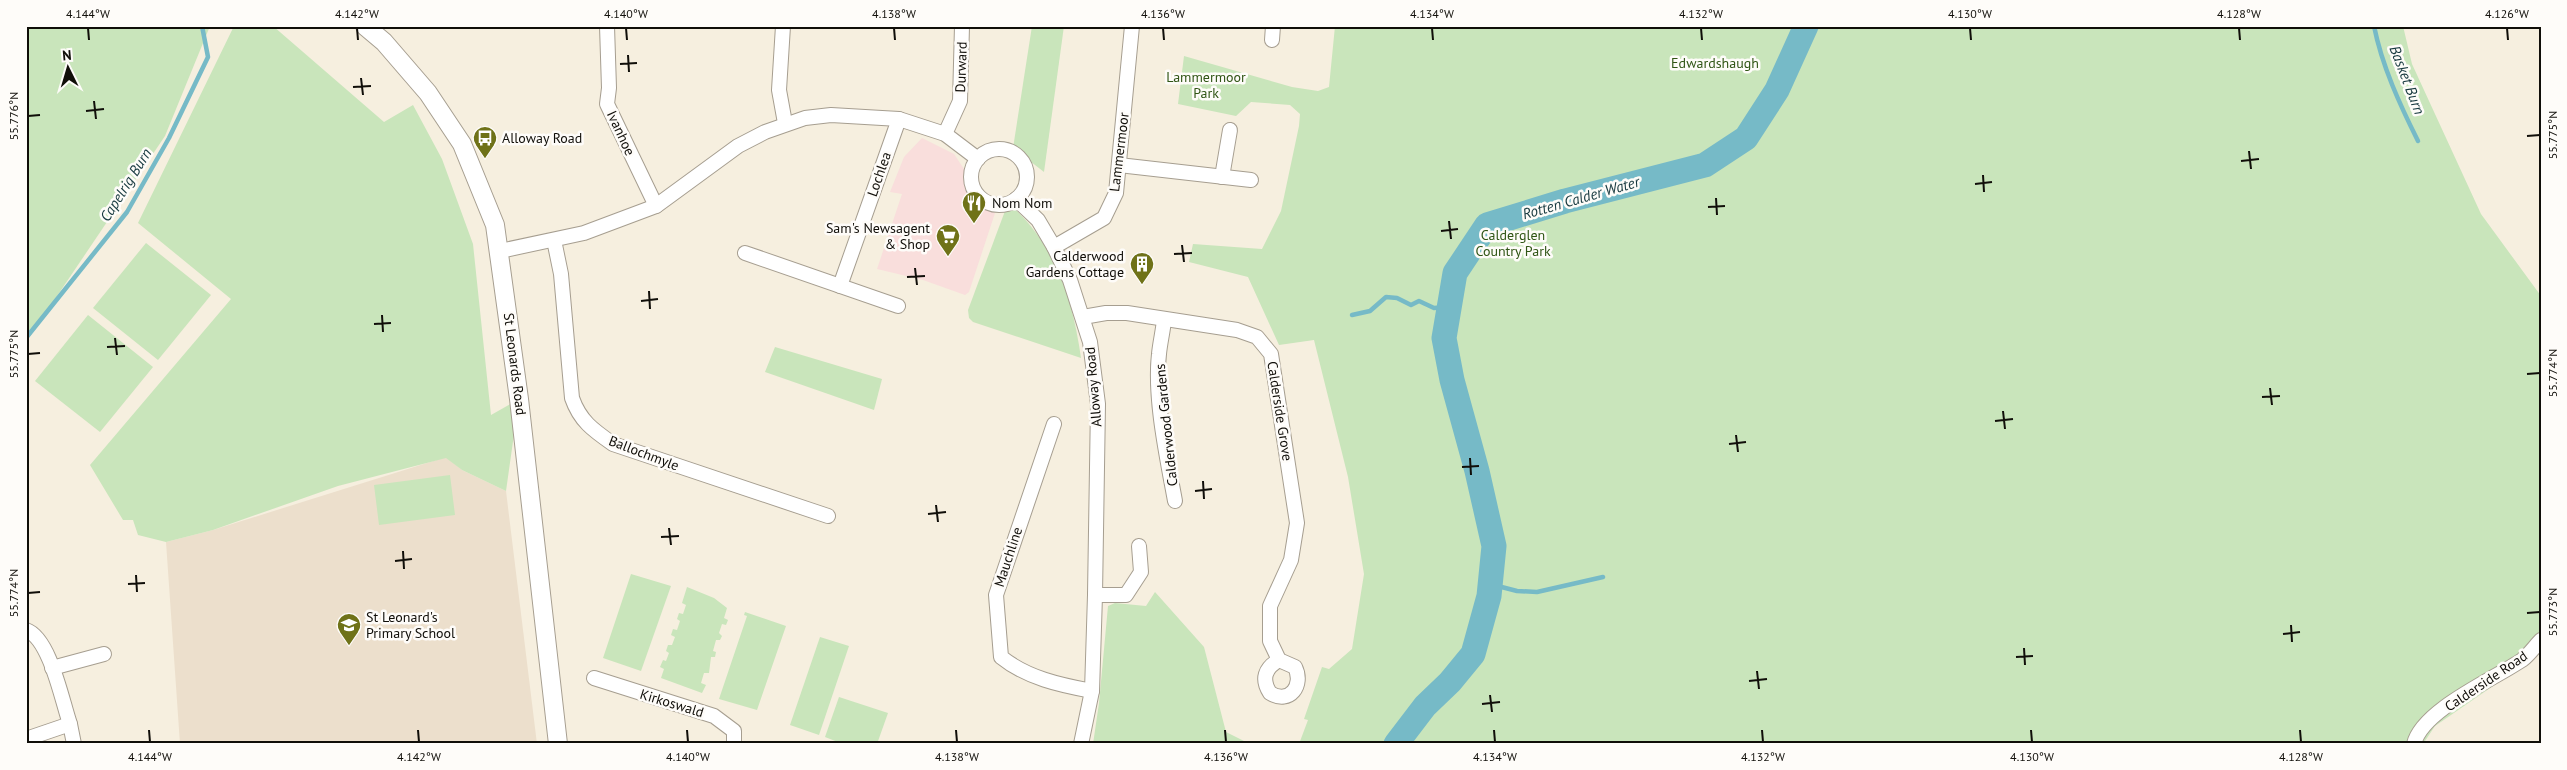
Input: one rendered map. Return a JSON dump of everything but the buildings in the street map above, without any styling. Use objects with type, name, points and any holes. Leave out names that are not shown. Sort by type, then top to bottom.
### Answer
[{"type":"street","name":"St Leonards Road","points":[[365,26],[384,42],[428,93],[462,144],[495,225],[519,399],[558,744]]},
{"type":"street","name":"Ivanhoe","points":[[607,26],[609,88],[607,104],[656,206]]},
{"type":"street","points":[[782,26],[779,90],[785,123]]},
{"type":"street","name":"Durward","points":[[945,134],[960,101],[962,26]]},
{"type":"street","name":"Lammermoor","points":[[1054,247],[1104,218],[1116,193],[1132,26]]},
{"type":"street","points":[[500,251],[554,240],[614,224],[656,206],[738,146],[785,123],[831,114],[899,119],[945,134],[978,159]]},
{"type":"street","name":"Lochlea","points":[[840,286],[899,119]]},
{"type":"street","points":[[1222,177],[1230,130]]},
{"type":"street","points":[[999,149],[1014,154],[1020,160],[1026,176],[1022,192],[1016,199],[1000,205],[991,204],[976,193],[971,176],[978,159],[991,150],[999,149]]},
{"type":"street","points":[[1119,165],[1251,180]]},
{"type":"street","name":"Alloway Road","points":[[1016,199],[1038,220],[1070,280],[1090,342],[1098,404],[1092,691],[1081,744]]},
{"type":"street","name":"Ballochmyle","points":[[554,240],[561,274],[572,398],[578,414],[588,425],[613,444],[828,516]]},
{"type":"street","points":[[745,253],[898,306]]},
{"type":"street","name":"Calderside Grove","points":[[1083,317],[1106,313],[1127,314],[1237,330],[1257,337],[1271,354],[1297,523],[1290,560],[1270,606],[1270,642],[1279,660]]},
{"type":"street","name":"Calderwood Gardens","points":[[1164,320],[1158,355],[1159,388],[1166,454],[1175,501]]},
{"type":"street","name":"Mauchline","points":[[1054,424],[996,595],[1001,657],[1016,670],[1064,686],[1092,691]]},
{"type":"street","points":[[1095,595],[1126,595],[1141,572],[1139,546]]},
{"type":"street","points":[[26,630],[39,640],[48,654],[70,724],[74,744]]},
{"type":"street","name":"Calderside Road","points":[[2414,744],[2416,735],[2434,716],[2457,699],[2524,659],[2541,640]]},
{"type":"street","points":[[52,668],[104,654]]},
{"type":"street","name":"Kirkoswald","points":[[594,678],[714,716],[734,731],[734,744]]},
{"type":"street","points":[[26,739],[70,724]]},
{"type":"shaded area","points":[[922,138],[954,154],[964,169],[978,205],[995,213],[969,292],[965,295],[923,280],[877,269],[902,194],[890,192],[904,157]]},
{"type":"shaded area","name":"St Leonard's Primary School","points":[[446,457],[462,470],[506,491],[537,744],[180,744],[166,542],[213,530]]},
{"type":"green space","points":[[26,26],[210,26],[165,136],[26,342]]},
{"type":"green space","points":[[234,26],[273,26],[384,122],[413,105],[442,159],[473,244],[491,415],[519,399],[506,491],[462,470],[446,458],[338,486],[213,530],[166,542],[138,535],[133,520],[123,520],[90,465],[231,299],[138,223]]},
{"type":"green space","points":[[1032,26],[1064,26],[1044,172],[1013,148]]},
{"type":"green space","points":[[1335,26],[2403,26],[2412,64],[2481,214],[2541,296],[2541,653],[2435,726],[2423,744],[1299,744],[1308,720],[1304,719],[1322,667],[1329,669],[1352,649],[1364,574],[1348,477],[1314,340],[1279,345],[1248,277],[1189,262],[1193,244],[1262,249],[1281,211],[1300,114],[1290,105],[1251,102],[1236,116],[1178,104],[1184,56],[1292,87],[1318,91],[1329,87]]},
{"type":"green space","points":[[1016,210],[1043,243],[1061,278],[1078,337],[1081,358],[973,322],[969,318],[968,310],[1005,211]]},
{"type":"green space","points":[[146,243],[211,295],[158,360],[93,308]]},
{"type":"green space","points":[[88,315],[153,367],[100,432],[35,381]]},
{"type":"green space","points":[[775,347],[882,379],[874,410],[765,372]]},
{"type":"green space","points":[[450,475],[455,515],[379,525],[374,485]]},
{"type":"green space","points":[[631,574],[671,586],[641,671],[603,658]]},
{"type":"green space","points":[[687,587],[714,598],[727,608],[724,618],[728,620],[726,625],[722,624],[719,633],[722,636],[720,640],[716,640],[713,651],[716,652],[715,657],[711,657],[709,673],[704,673],[701,683],[706,685],[702,693],[661,678],[664,669],[660,667],[663,660],[666,661],[669,653],[666,651],[668,645],[672,645],[675,637],[671,635],[673,629],[677,630],[680,621],[677,619],[679,613],[683,614],[686,605],[682,603]]},
{"type":"green space","points":[[1155,592],[1204,647],[1226,732],[1250,744],[1093,744],[1099,703],[1108,606],[1115,603],[1146,606]]},
{"type":"green space","points":[[745,612],[786,626],[757,710],[719,699],[747,616],[744,615]]},
{"type":"green space","points":[[820,637],[849,646],[819,735],[790,725]]},
{"type":"green space","points":[[839,697],[888,713],[877,744],[843,744],[825,737]]},
{"type":"waterway","name":"Capelrig Burn","points":[[26,338],[127,212],[169,138],[208,57],[202,26]]},
{"type":"waterway","name":"Rotten Calder Water","points":[[1396,744],[1425,706],[1450,682],[1473,654],[1489,596],[1494,546],[1477,471],[1452,380],[1444,338],[1455,273],[1487,225],[1565,201],[1705,165],[1746,138],[1777,90],[1806,26]]},
{"type":"waterway","name":"Basket Burn","points":[[2374,26],[2377,41],[2398,99],[2418,141]]},
{"type":"waterway","points":[[1352,315],[1370,311],[1386,297],[1397,298],[1411,305],[1419,301],[1434,308],[1449,307]]},
{"type":"waterway","points":[[1490,584],[1517,591],[1537,592],[1603,577]]},
{"type":"place","name":"Alloway Road","points":[[485,159]]},
{"type":"place","name":"Nom Nom","points":[[974,224]]},
{"type":"place","name":"Sam's Newsagent & Shop","points":[[948,257]]},
{"type":"place","name":"Calderwood Gardens Cottage","points":[[1142,285]]},
{"type":"place","name":"St Leonard's Primary School","points":[[349,646]]},
{"type":"park label","name":"Edwardshaugh","points":[[1715,63]]},
{"type":"park label","name":"Lammermoor Park","points":[[1206,86]]},
{"type":"park label","name":"Calderglen Country Park","points":[[1513,244]]}]
